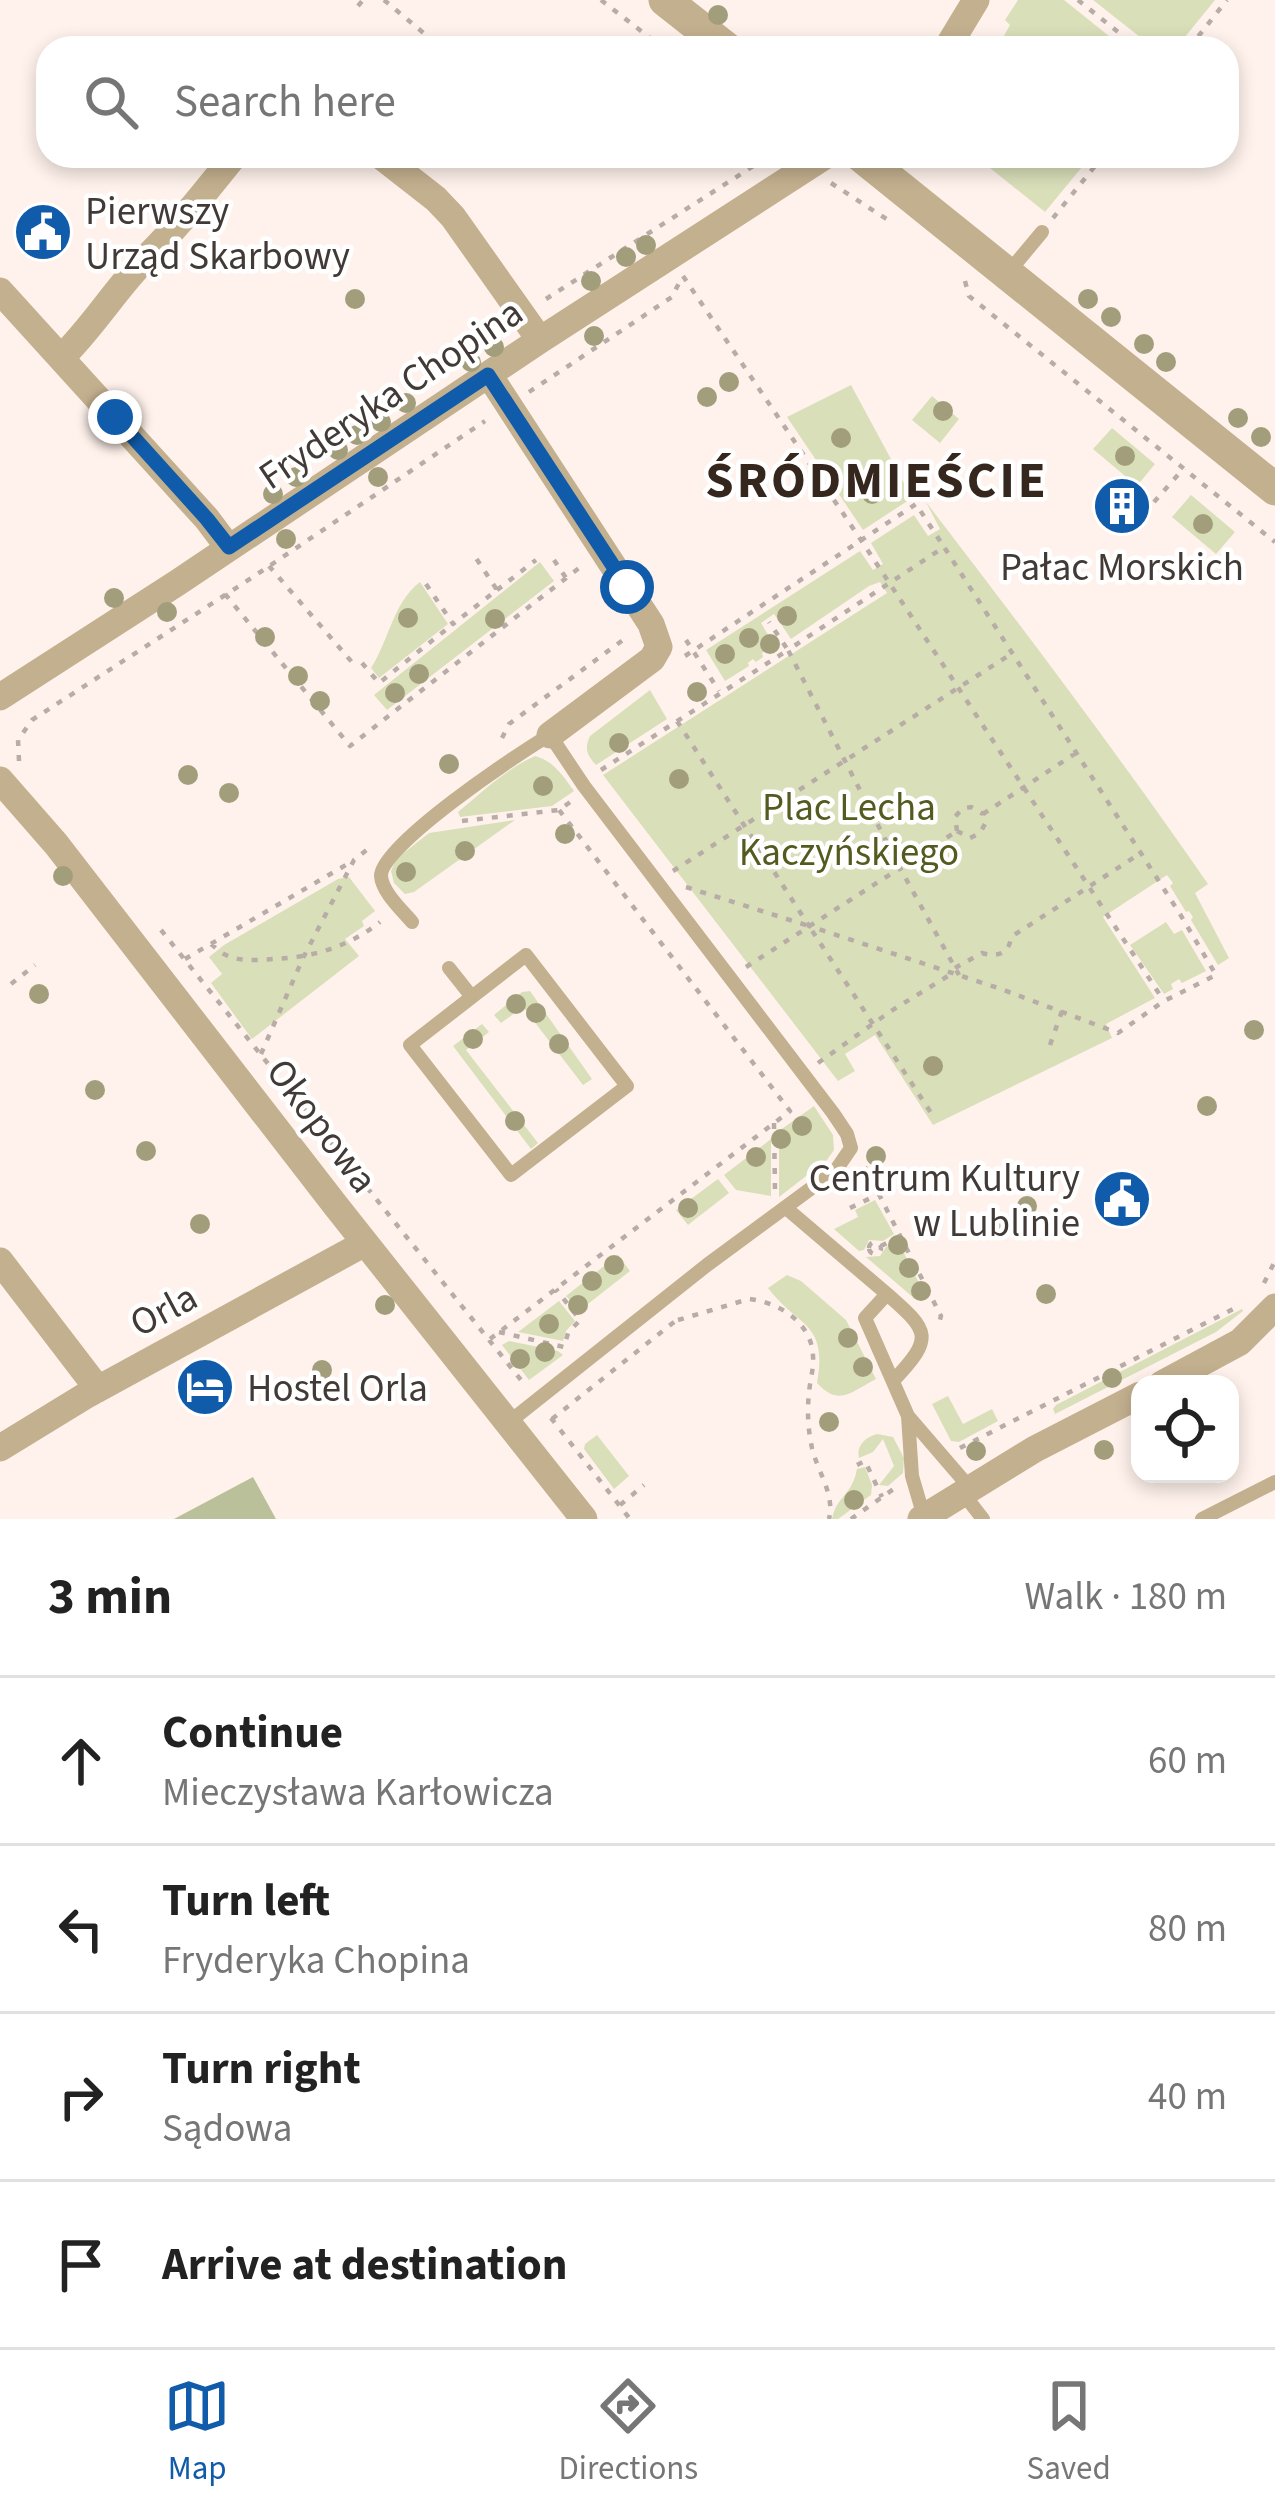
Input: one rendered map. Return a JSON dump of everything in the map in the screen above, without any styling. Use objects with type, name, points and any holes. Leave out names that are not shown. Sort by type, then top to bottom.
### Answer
[{"type":"street","points":[[665,0],[710,36]]},
{"type":"street","points":[[954,36],[976,0]]},
{"type":"street","points":[[61,358],[224,168]]},
{"type":"street","points":[[396,168],[453,217],[540,340]]},
{"type":"street","name":"Fryderyka Chopina","points":[[0,697],[540,340],[826,168]]},
{"type":"street","points":[[876,168],[1275,489]]},
{"type":"street","points":[[0,291],[229,547]]},
{"type":"street","points":[[488,375],[651,625],[659,646],[652,658],[550,735]]},
{"type":"street","name":"Okopowa","points":[[9,772],[56,844],[584,1519]]},
{"type":"street","name":"Orla","points":[[0,1448],[364,1243]]},
{"type":"street","points":[[0,1261],[98,1389]]},
{"type":"street","points":[[1179,1375],[1240,1342],[1266,1299]]},
{"type":"street","points":[[922,1518],[1035,1449],[1131,1400]]},
{"type":"lane","points":[[1007,274],[1042,232]]},
{"type":"lane","points":[[412,922],[382,885],[380,871],[394,850],[518,753],[550,735],[848,1134],[851,1148],[836,1171],[707,1265],[508,1423]]},
{"type":"lane","points":[[526,956],[627,1086],[511,1175],[410,1045],[472,997],[526,956]]},
{"type":"lane","points":[[448,968],[472,997]]},
{"type":"lane","points":[[781,1212],[920,1323],[920,1345],[892,1381]]},
{"type":"lane","points":[[887,1294],[865,1318],[908,1416],[966,1490],[982,1519]]},
{"type":"lane","points":[[908,1416],[912,1476],[922,1518]]},
{"type":"lane","points":[[1202,1519],[1275,1482]]},
{"type":"path","points":[[384,0],[425,36]]},
{"type":"path","points":[[601,0],[648,36]]},
{"type":"path","points":[[1078,0],[1123,36]]},
{"type":"path","points":[[1198,36],[1227,0]]},
{"type":"path","points":[[536,306],[750,168]]},
{"type":"path","points":[[826,168],[889,221],[906,229]]},
{"type":"path","points":[[1042,232],[1093,168]]},
{"type":"path","points":[[683,276],[1164,1001]]},
{"type":"path","points":[[963,276],[969,296],[1275,542]]},
{"type":"path","points":[[9,772],[18,740],[32,720],[492,416]]},
{"type":"path","points":[[1154,502],[1184,468]]},
{"type":"path","points":[[681,885],[955,972],[1118,1033],[1164,1001],[1216,975],[916,504],[693,650]]},
{"type":"path","points":[[423,826],[559,810],[596,773],[944,547]]},
{"type":"path","points":[[472,552],[497,590]]},
{"type":"path","points":[[225,594],[350,746],[583,565],[575,554]]},
{"type":"path","points":[[269,566],[379,682],[536,560]]},
{"type":"path","points":[[554,560],[566,578]]},
{"type":"path","points":[[426,584],[453,624]]},
{"type":"path","points":[[769,622],[788,650],[955,972]]},
{"type":"path","points":[[496,750],[509,724],[631,634]]},
{"type":"path","points":[[671,872],[1011,654]]},
{"type":"path","points":[[677,721],[935,1119]]},
{"type":"path","points":[[983,814],[1076,753]]},
{"type":"path","points":[[971,807],[983,814],[985,824],[976,836],[965,837],[957,831],[956,817],[962,809],[971,807]]},
{"type":"path","points":[[490,1339],[790,1111],[559,810]]},
{"type":"path","points":[[745,967],[957,831]]},
{"type":"path","points":[[185,959],[372,846]]},
{"type":"path","points":[[803,1073],[982,953],[1002,954],[1011,937],[1141,853]]},
{"type":"path","points":[[261,1054],[303,958],[354,860]]},
{"type":"path","points":[[211,944],[229,958],[303,958],[362,936],[380,922]]},
{"type":"path","points":[[155,923],[631,1519]]},
{"type":"path","points":[[11,984],[35,965]]},
{"type":"path","points":[[1050,1045],[1062,1011]]},
{"type":"path","points":[[774,1123],[781,1212]]},
{"type":"path","points":[[850,1208],[879,1194]]},
{"type":"path","points":[[881,1246],[900,1236]]},
{"type":"path","points":[[1266,1299],[1275,1261]]},
{"type":"path","points":[[499,1332],[564,1347],[568,1333],[580,1320],[556,1289]]},
{"type":"path","points":[[678,1320],[749,1299],[772,1303],[800,1324],[812,1347],[808,1422],[832,1503],[829,1519]]},
{"type":"path","points":[[947,1442],[957,1450],[1240,1306]]},
{"type":"path","points":[[936,1333],[941,1316]]},
{"type":"path","points":[[583,1396],[589,1404]]},
{"type":"path","points":[[856,1465],[865,1461],[882,1498]]},
{"type":"path","points":[[851,1519],[903,1482]]},
{"type":"path","points":[[620,1505],[644,1485]]},
{"type":"green space","points":[[1018,0],[1064,0],[1109,36],[1004,36],[1010,25],[1005,20]]},
{"type":"green space","points":[[1093,0],[1215,0],[1186,36],[1139,36]]},
{"type":"green space","points":[[990,168],[1081,168],[1045,212]]},
{"type":"green space","points":[[851,385],[912,498],[863,530],[787,417]]},
{"type":"green space","points":[[932,396],[959,419],[940,443],[912,420]]},
{"type":"green space","points":[[1112,428],[1155,464],[1137,486],[1093,449]]},
{"type":"green space","points":[[1191,495],[1235,532],[1216,554],[1172,517]]},
{"type":"green space","name":"Plac Lecha Kaczyńskiego","points":[[926,502],[1208,884],[1195,893],[1229,958],[1218,965],[1167,875],[1103,917],[1155,998],[1106,1024],[1112,1038],[933,1125],[875,1035],[845,1054],[855,1071],[838,1081],[603,775],[887,593],[880,582],[869,586],[791,639],[774,614],[761,623],[776,648],[725,681],[706,650],[860,551],[873,570],[883,564],[871,543],[914,515],[928,536],[940,529]]},
{"type":"green space","points":[[540,562],[554,581],[387,710],[374,695]]},
{"type":"green space","points":[[420,582],[448,624],[379,678],[371,668],[397,611]]},
{"type":"green space","points":[[650,690],[667,719],[596,765],[587,752],[590,736]]},
{"type":"green space","points":[[535,756],[553,765],[574,791],[552,806],[460,817],[458,812],[485,789]]},
{"type":"green space","points":[[515,820],[414,892],[405,894],[394,883],[391,871],[396,859],[429,833]]},
{"type":"green space","points":[[349,877],[375,911],[345,939],[359,956],[252,1039],[211,983],[222,974],[209,957],[338,879]]},
{"type":"green space","points":[[1166,922],[1174,934],[1182,930],[1206,971],[1182,983],[1179,979],[1164,994],[1130,945]]},
{"type":"green space","points":[[530,991],[592,1079],[583,1085],[523,1007],[501,1023],[494,1015],[522,992]]},
{"type":"green space","points":[[482,1024],[489,1032],[466,1050],[538,1143],[531,1149],[453,1046]]},
{"type":"green space","points":[[814,1106],[833,1135],[834,1150],[779,1197],[779,1131]]},
{"type":"green space","points":[[771,1139],[771,1196],[736,1190],[724,1175]]},
{"type":"green space","points":[[718,1179],[729,1193],[688,1225],[676,1210]]},
{"type":"green space","points":[[875,1200],[894,1234],[883,1241],[869,1240],[859,1251],[834,1229],[858,1217],[855,1210]]},
{"type":"green space","points":[[895,1242],[924,1293],[915,1299],[866,1257],[880,1256]]},
{"type":"green space","points":[[618,1255],[630,1271],[579,1311],[566,1296]]},
{"type":"green space","points":[[787,1275],[801,1281],[846,1320],[876,1379],[839,1396],[817,1383],[814,1336],[768,1288]]},
{"type":"green space","points":[[559,1301],[575,1321],[563,1341],[518,1332]]},
{"type":"green space","points":[[1242,1309],[1216,1332],[1055,1414],[1056,1405]]},
{"type":"green space","points":[[509,1341],[563,1355],[529,1380],[502,1345]]},
{"type":"green space","points":[[948,1396],[963,1424],[992,1409],[998,1421],[959,1442],[951,1441],[932,1404]]},
{"type":"green space","points":[[877,1434],[893,1437],[904,1458],[903,1473],[888,1486],[879,1485],[894,1466],[883,1439],[873,1452],[859,1458],[863,1442]]},
{"type":"green space","points":[[597,1435],[629,1476],[614,1489],[584,1449]]},
{"type":"green space","points":[[865,1467],[871,1495],[832,1519],[857,1469]]},
{"type":"green space","points":[[253,1477],[276,1519],[174,1519]]},
{"type":"place","name":"Pierwszy Urząd Skarbowy","points":[[43,232]]},
{"type":"place","name":"Pałac Morskich","points":[[1122,506]]},
{"type":"place","name":"Centrum Kultury w Lublinie","points":[[1122,1199]]},
{"type":"place","name":"Hostel Orla","points":[[205,1387]]},
{"type":"district","name":"ŚRÓDMIEŚCIE","points":[[877,479]]},
{"type":"route","points":[[115,417],[229,547],[488,375],[627,587]]}]
